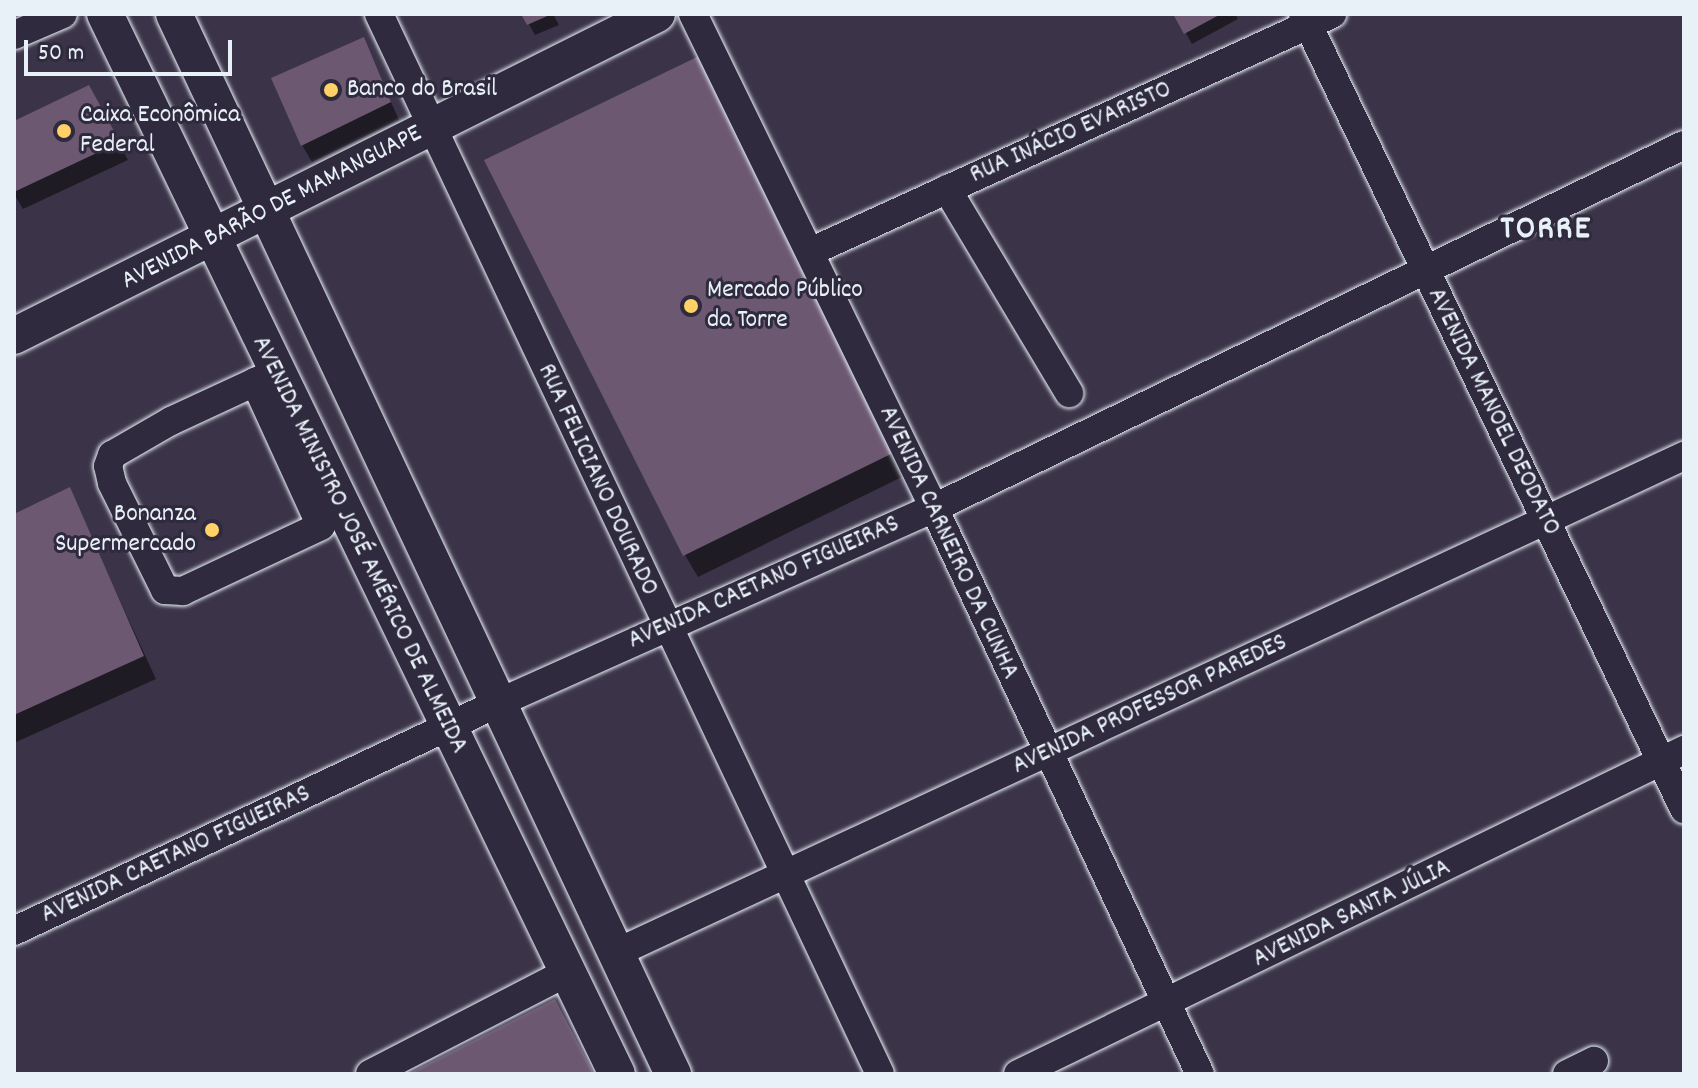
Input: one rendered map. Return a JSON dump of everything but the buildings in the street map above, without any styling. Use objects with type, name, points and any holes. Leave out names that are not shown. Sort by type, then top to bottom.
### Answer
[{"type":"main road","name":"AVENIDA MINISTRO JOSÉ AMÉRICO DE ALMEIDA","points":[[105,14],[211,242],[265,377],[448,726],[617,1074]]},
{"type":"main road","points":[[174,14],[673,1074]]},
{"type":"main road","name":"AVENIDA BARÃO DE MAMANGUAPE","points":[[14,336],[211,242],[657,14]]},
{"type":"street","points":[[14,35],[63,14]]},
{"type":"street","name":"RUA FELICIANO DOURADO","points":[[379,14],[665,627],[880,1074]]},
{"type":"street","name":"AVENIDA CARNEIRO DA CUNHA","points":[[693,14],[934,508],[1046,754],[1200,1074]]},
{"type":"street","name":"RUA INÁCIO EVARISTO","points":[[810,252],[1315,18]]},
{"type":"street","name":"AVENIDA MANOEL DEODATO","points":[[1315,18],[1422,268],[1546,519],[1672,756],[1684,809]]},
{"type":"street","name":"AVENIDA CAETANO FIGUEIRAS","points":[[14,931],[498,703],[934,508],[1422,268],[1684,145]]},
{"type":"street","points":[[947,189],[1069,393]]},
{"type":"street","points":[[265,377],[321,526],[183,591],[165,590],[112,483],[108,466],[112,455],[265,377]]},
{"type":"street","name":"AVENIDA PROFESSOR PAREDES","points":[[616,953],[782,873],[1046,754],[1684,456]]},
{"type":"street","name":"AVENIDA SANTA JÚLIA","points":[[1018,1074],[1167,1006],[1672,756]]},
{"type":"street","points":[[370,1074],[568,972]]},
{"type":"street","points":[[1567,1074],[1594,1061]]},
{"type":"place","name":"Banco do Brasil","points":[[331,90]]},
{"type":"place","name":"Caixa Econômica Federal","points":[[64,131]]},
{"type":"place","name":"Mercado Público da Torre","points":[[691,306]]},
{"type":"place","name":"Bonanza Supermercado","points":[[212,530]]},
{"type":"district","name":"TORRE","points":[[1546,231]]}]
